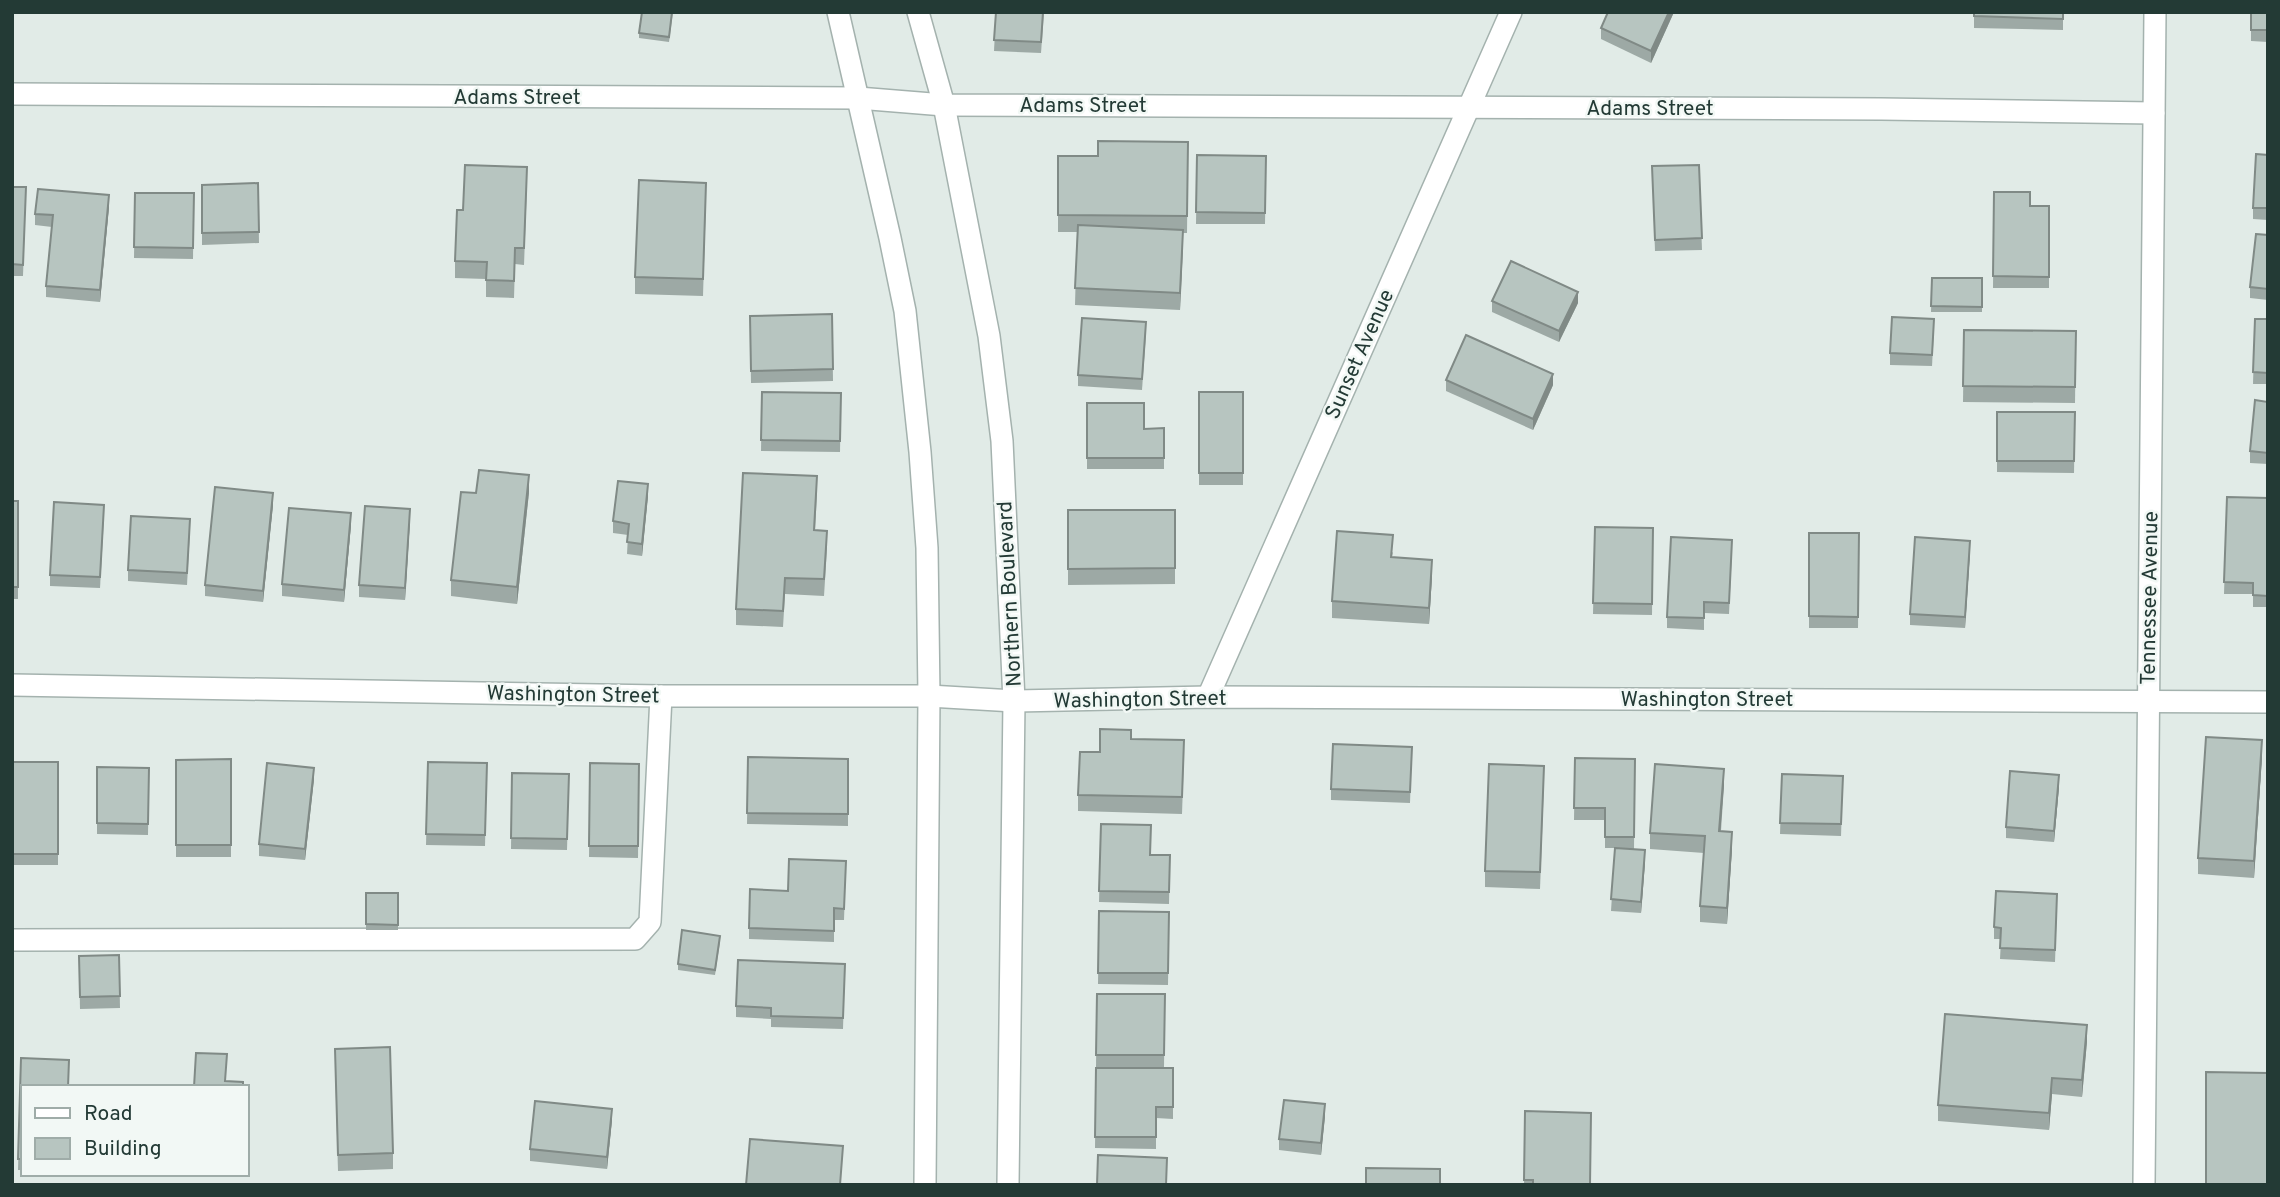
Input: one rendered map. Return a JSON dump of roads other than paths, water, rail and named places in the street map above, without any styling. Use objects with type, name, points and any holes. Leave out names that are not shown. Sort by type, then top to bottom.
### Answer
[{"type":"street","points":[[838,12],[905,311],[920,452],[927,548],[929,696],[925,1185]]},
{"type":"street","name":"Northern Boulevard","points":[[918,12],[944,105],[989,335],[1002,441],[1014,701],[1008,1185]]},
{"type":"street","name":"Sunset Avenue","points":[[1208,697],[1511,12]]},
{"type":"street","name":"Tennessee Avenue","points":[[2144,1185],[2155,12]]},
{"type":"street","name":"Adams Street","points":[[12,94],[858,98],[944,105],[1881,109],[2154,113]]},
{"type":"street","name":"Washington Street","points":[[12,685],[661,695],[929,696],[1014,701],[1208,697],[2268,702]]},
{"type":"street","points":[[12,940],[635,939],[650,922],[661,695]]}]
